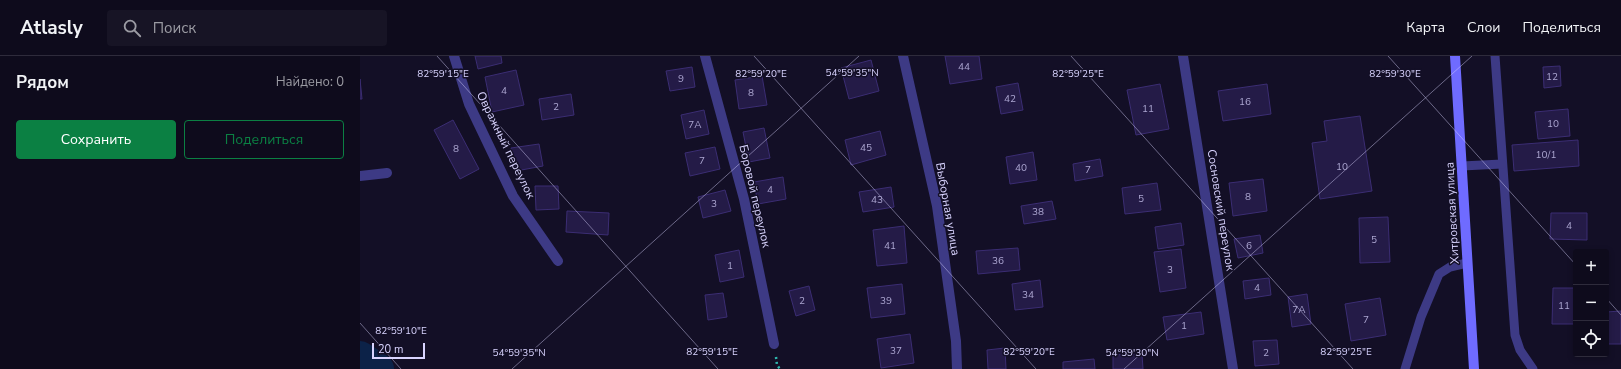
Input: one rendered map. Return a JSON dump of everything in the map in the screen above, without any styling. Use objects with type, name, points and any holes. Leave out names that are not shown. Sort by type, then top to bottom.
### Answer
[{"type":"main road","name":"Хитровская улица","points":[[1455,56],[1474,369]]},
{"type":"street","name":"Овражный переулок","points":[[454,56],[469,104],[513,196],[558,261]]},
{"type":"street","name":"Боровой переулок","points":[[705,56],[744,199],[774,344]]},
{"type":"street","name":"Выборная улица","points":[[903,56],[937,206],[956,341],[957,369]]},
{"type":"street","name":"Сосновский переулок","points":[[1183,56],[1233,369]]},
{"type":"street","points":[[360,176],[387,173]]},
{"type":"lane","points":[[1495,56],[1515,335],[1520,350],[1533,369]]},
{"type":"lane","points":[[1462,166],[1502,164]]},
{"type":"lane","points":[[1404,369],[1421,317],[1438,274],[1450,268],[1467,263]]},
{"type":"building","points":[[475,56],[501,56],[502,63],[478,69]]},
{"type":"building","points":[[945,56],[979,56],[982,79],[950,84]]},
{"type":"building","points":[[871,60],[879,91],[849,99],[841,68]]},
{"type":"building","points":[[1560,66],[1561,86],[1544,88],[1543,67]]},
{"type":"building","points":[[692,67],[695,87],[670,91],[666,71]]},
{"type":"building","points":[[516,70],[524,105],[492,112],[485,77]]},
{"type":"building","points":[[762,76],[767,105],[739,109],[735,80]]},
{"type":"building","points":[[360,79],[362,99],[360,99]]},
{"type":"building","points":[[1018,83],[1023,110],[1001,114],[996,87]]},
{"type":"building","points":[[1160,84],[1169,129],[1136,135],[1127,90]]},
{"type":"building","points":[[1267,84],[1271,114],[1223,121],[1218,91]]},
{"type":"building","points":[[571,94],[574,115],[542,120],[539,99]]},
{"type":"building","points":[[1568,109],[1570,136],[1538,139],[1535,112]]},
{"type":"building","points":[[704,110],[709,134],[686,139],[681,115]]},
{"type":"building","points":[[1360,116],[1372,191],[1320,199],[1312,143],[1327,141],[1324,121]]},
{"type":"building","points":[[453,120],[479,169],[460,179],[434,130]]},
{"type":"building","points":[[764,128],[770,158],[749,162],[743,132]]},
{"type":"building","points":[[880,131],[886,155],[851,165],[845,140]]},
{"type":"building","points":[[1578,140],[1579,166],[1514,171],[1512,145]]},
{"type":"building","points":[[539,144],[543,166],[516,171],[511,148]]},
{"type":"building","points":[[715,147],[720,169],[690,176],[685,153]]},
{"type":"building","points":[[1033,152],[1037,180],[1010,184],[1006,157]]},
{"type":"building","points":[[1100,159],[1103,176],[1075,181],[1073,164]]},
{"type":"building","points":[[783,177],[786,199],[758,204],[754,182]]},
{"type":"building","points":[[1263,179],[1267,211],[1233,216],[1229,183]]},
{"type":"building","points":[[1157,183],[1161,210],[1125,214],[1122,188]]},
{"type":"building","points":[[535,186],[558,186],[559,209],[536,210]]},
{"type":"building","points":[[891,187],[894,207],[863,212],[859,192]]},
{"type":"building","points":[[725,190],[731,211],[703,218],[698,197]]},
{"type":"building","points":[[1052,201],[1056,219],[1024,224],[1021,206]]},
{"type":"building","points":[[567,211],[609,213],[608,235],[566,232]]},
{"type":"building","points":[[1551,213],[1587,213],[1587,240],[1550,239]]},
{"type":"building","points":[[1388,217],[1390,262],[1360,263],[1359,218]]},
{"type":"building","points":[[1181,223],[1184,245],[1158,249],[1155,227]]},
{"type":"building","points":[[904,226],[907,263],[877,266],[873,230]]},
{"type":"building","points":[[1260,235],[1263,253],[1238,258],[1234,239]]},
{"type":"building","points":[[1018,248],[1020,270],[978,274],[976,251]]},
{"type":"building","points":[[1181,249],[1186,288],[1160,292],[1154,252]]},
{"type":"building","points":[[739,250],[744,277],[720,282],[715,255]]},
{"type":"building","points":[[1269,278],[1271,295],[1245,299],[1243,281]]},
{"type":"building","points":[[1040,280],[1043,307],[1015,310],[1012,284]]},
{"type":"building","points":[[902,284],[905,314],[871,318],[867,288]]},
{"type":"building","points":[[809,286],[815,310],[796,316],[789,291]]},
{"type":"building","points":[[1553,288],[1573,288],[1573,324],[1552,324]]},
{"type":"building","points":[[723,293],[727,317],[708,320],[705,295]]},
{"type":"building","points":[[1307,294],[1311,324],[1292,327],[1288,297]]},
{"type":"building","points":[[1380,298],[1386,335],[1351,341],[1345,304]]},
{"type":"building","points":[[1621,311],[1621,344],[1609,344],[1609,312]]},
{"type":"building","points":[[1201,312],[1204,334],[1167,340],[1163,317]]},
{"type":"building","points":[[910,334],[914,363],[881,368],[877,339]]},
{"type":"building","points":[[1277,340],[1279,364],[1255,366],[1253,341]]},
{"type":"building","points":[[1005,348],[1006,369],[988,369],[987,350]]},
{"type":"building","points":[[1142,354],[1143,369],[1113,369],[1113,355]]},
{"type":"building","points":[[1094,359],[1095,369],[1063,369],[1063,362]]},
{"type":"waterway","points":[[360,357],[378,369]]}]
